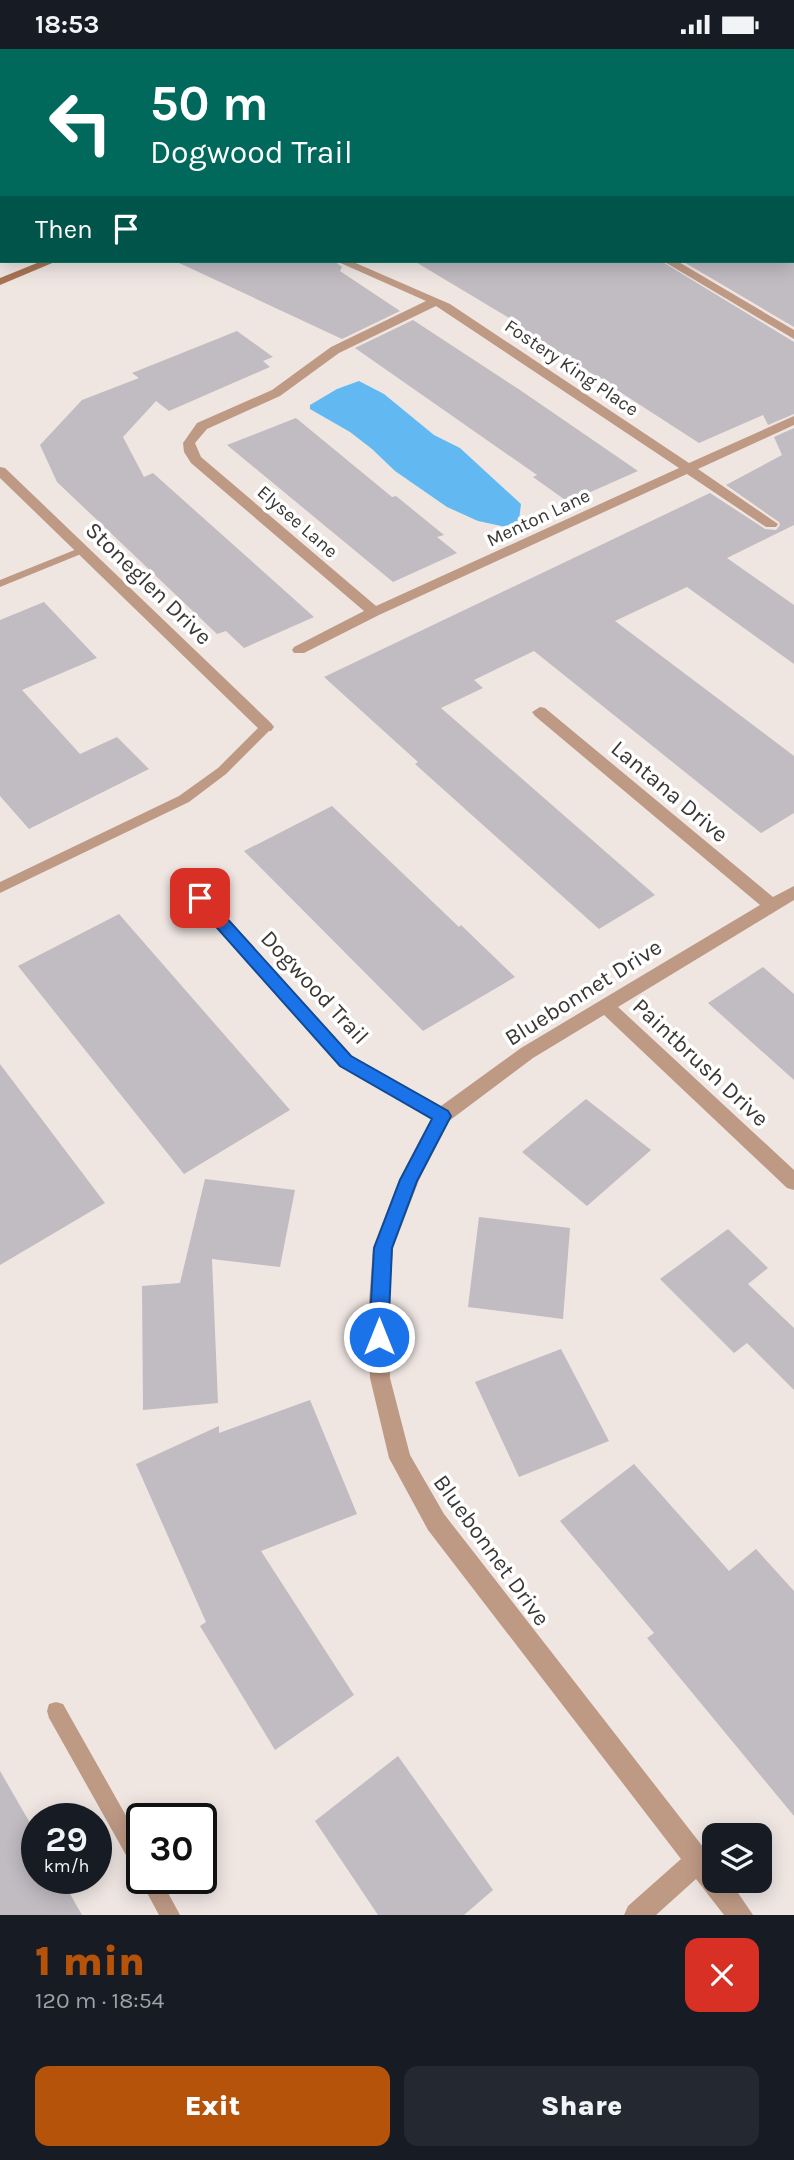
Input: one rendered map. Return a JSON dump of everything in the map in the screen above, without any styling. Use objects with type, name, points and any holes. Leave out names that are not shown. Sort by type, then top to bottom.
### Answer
[{"type":"main road","points":[[0,282],[46,263]]},
{"type":"street","name":"Fostery King Place","points":[[347,263],[436,301],[771,524]]},
{"type":"street","points":[[672,263],[794,335]]},
{"type":"street","name":"Elysee Lane","points":[[374,613],[196,460],[190,451],[189,443],[193,434],[202,426],[269,397],[335,350],[436,301]]},
{"type":"street","name":"Menton Lane","points":[[299,650],[794,421]]},
{"type":"street","name":"Stoneglen Drive","points":[[0,471],[266,727]]},
{"type":"street","name":"Lantana Drive","points":[[540,712],[771,905]]},
{"type":"street","name":"Bluebonnet Drive","points":[[740,1915],[436,1522],[400,1458],[380,1378],[378,1316],[383,1248],[409,1180],[442,1116],[527,1053],[794,892]]},
{"type":"street","name":"Dogwood Trail","points":[[200,898],[346,1061],[442,1116]]},
{"type":"street","name":"Paintbrush Drive","points":[[605,1006],[794,1182]]},
{"type":"street","points":[[637,1915],[697,1861]]},
{"type":"lane","points":[[0,584],[82,550]]},
{"type":"lane","points":[[3,882],[184,799],[222,772],[266,727]]},
{"type":"lane","points":[[57,1711],[126,1835]]},
{"type":"lane","points":[[158,1894],[170,1915]]},
{"type":"water","points":[[359,381],[384,394],[434,435],[460,448],[521,504],[519,520],[506,527],[478,521],[447,507],[395,471],[350,432],[310,409],[310,405],[337,389]]},
{"type":"building","points":[[179,263],[337,263],[342,267],[340,271],[400,311],[342,339]]},
{"type":"building","points":[[417,263],[664,263],[794,342],[794,414],[768,425],[763,415],[699,443],[518,326],[521,325]]},
{"type":"building","points":[[685,263],[794,263],[794,327]]},
{"type":"building","points":[[413,320],[638,471],[568,502],[533,477],[537,475],[355,348]]},
{"type":"building","points":[[237,331],[273,357],[263,361],[270,367],[169,411],[156,401],[123,437],[144,477],[153,473],[314,617],[244,648],[226,631],[217,634],[57,482],[40,445],[82,400],[139,378],[132,373]]},
{"type":"building","points":[[296,418],[392,497],[396,496],[444,535],[437,537],[457,553],[393,582],[227,445]]},
{"type":"building","points":[[794,428],[794,525],[727,558],[794,605],[794,664],[687,587],[615,621],[794,756],[794,813],[761,833],[534,651],[474,680],[483,688],[441,708],[655,895],[599,929],[415,764],[418,762],[324,677],[710,493],[765,529],[776,530],[779,522],[726,485],[782,455],[774,437]]},
{"type":"building","points":[[44,602],[97,658],[22,690],[80,754],[117,737],[149,769],[29,829],[0,796],[0,620]]},
{"type":"building","points":[[332,806],[515,977],[423,1031],[244,851]]},
{"type":"building","points":[[119,914],[290,1110],[184,1174],[18,966]]},
{"type":"building","points":[[763,967],[794,994],[794,1080],[708,1003]]},
{"type":"building","points":[[0,1064],[105,1203],[0,1265]]},
{"type":"building","points":[[586,1099],[651,1150],[587,1206],[522,1152]]},
{"type":"building","points":[[205,1179],[295,1190],[280,1267],[212,1259],[218,1403],[143,1410],[142,1286],[180,1283]]},
{"type":"building","points":[[479,1217],[570,1228],[563,1319],[468,1307]]},
{"type":"building","points":[[728,1229],[768,1268],[748,1284],[794,1328],[794,1390],[747,1343],[734,1353],[660,1279]]},
{"type":"building","points":[[561,1349],[609,1441],[519,1477],[475,1382]]},
{"type":"building","points":[[310,1400],[357,1514],[261,1551],[354,1695],[275,1750],[200,1626],[206,1622],[136,1464],[219,1426],[219,1433]]},
{"type":"building","points":[[634,1464],[729,1571],[756,1549],[794,1591],[794,1816],[647,1638],[654,1633],[560,1521]]},
{"type":"building","points":[[398,1756],[493,1890],[464,1915],[378,1915],[315,1821]]},
{"type":"building","points":[[0,1771],[21,1807],[21,1894],[70,1894],[82,1915],[0,1915]]},
{"type":"route","points":[[200,898],[346,1061],[442,1116],[409,1180],[383,1248],[379,1337]]}]
